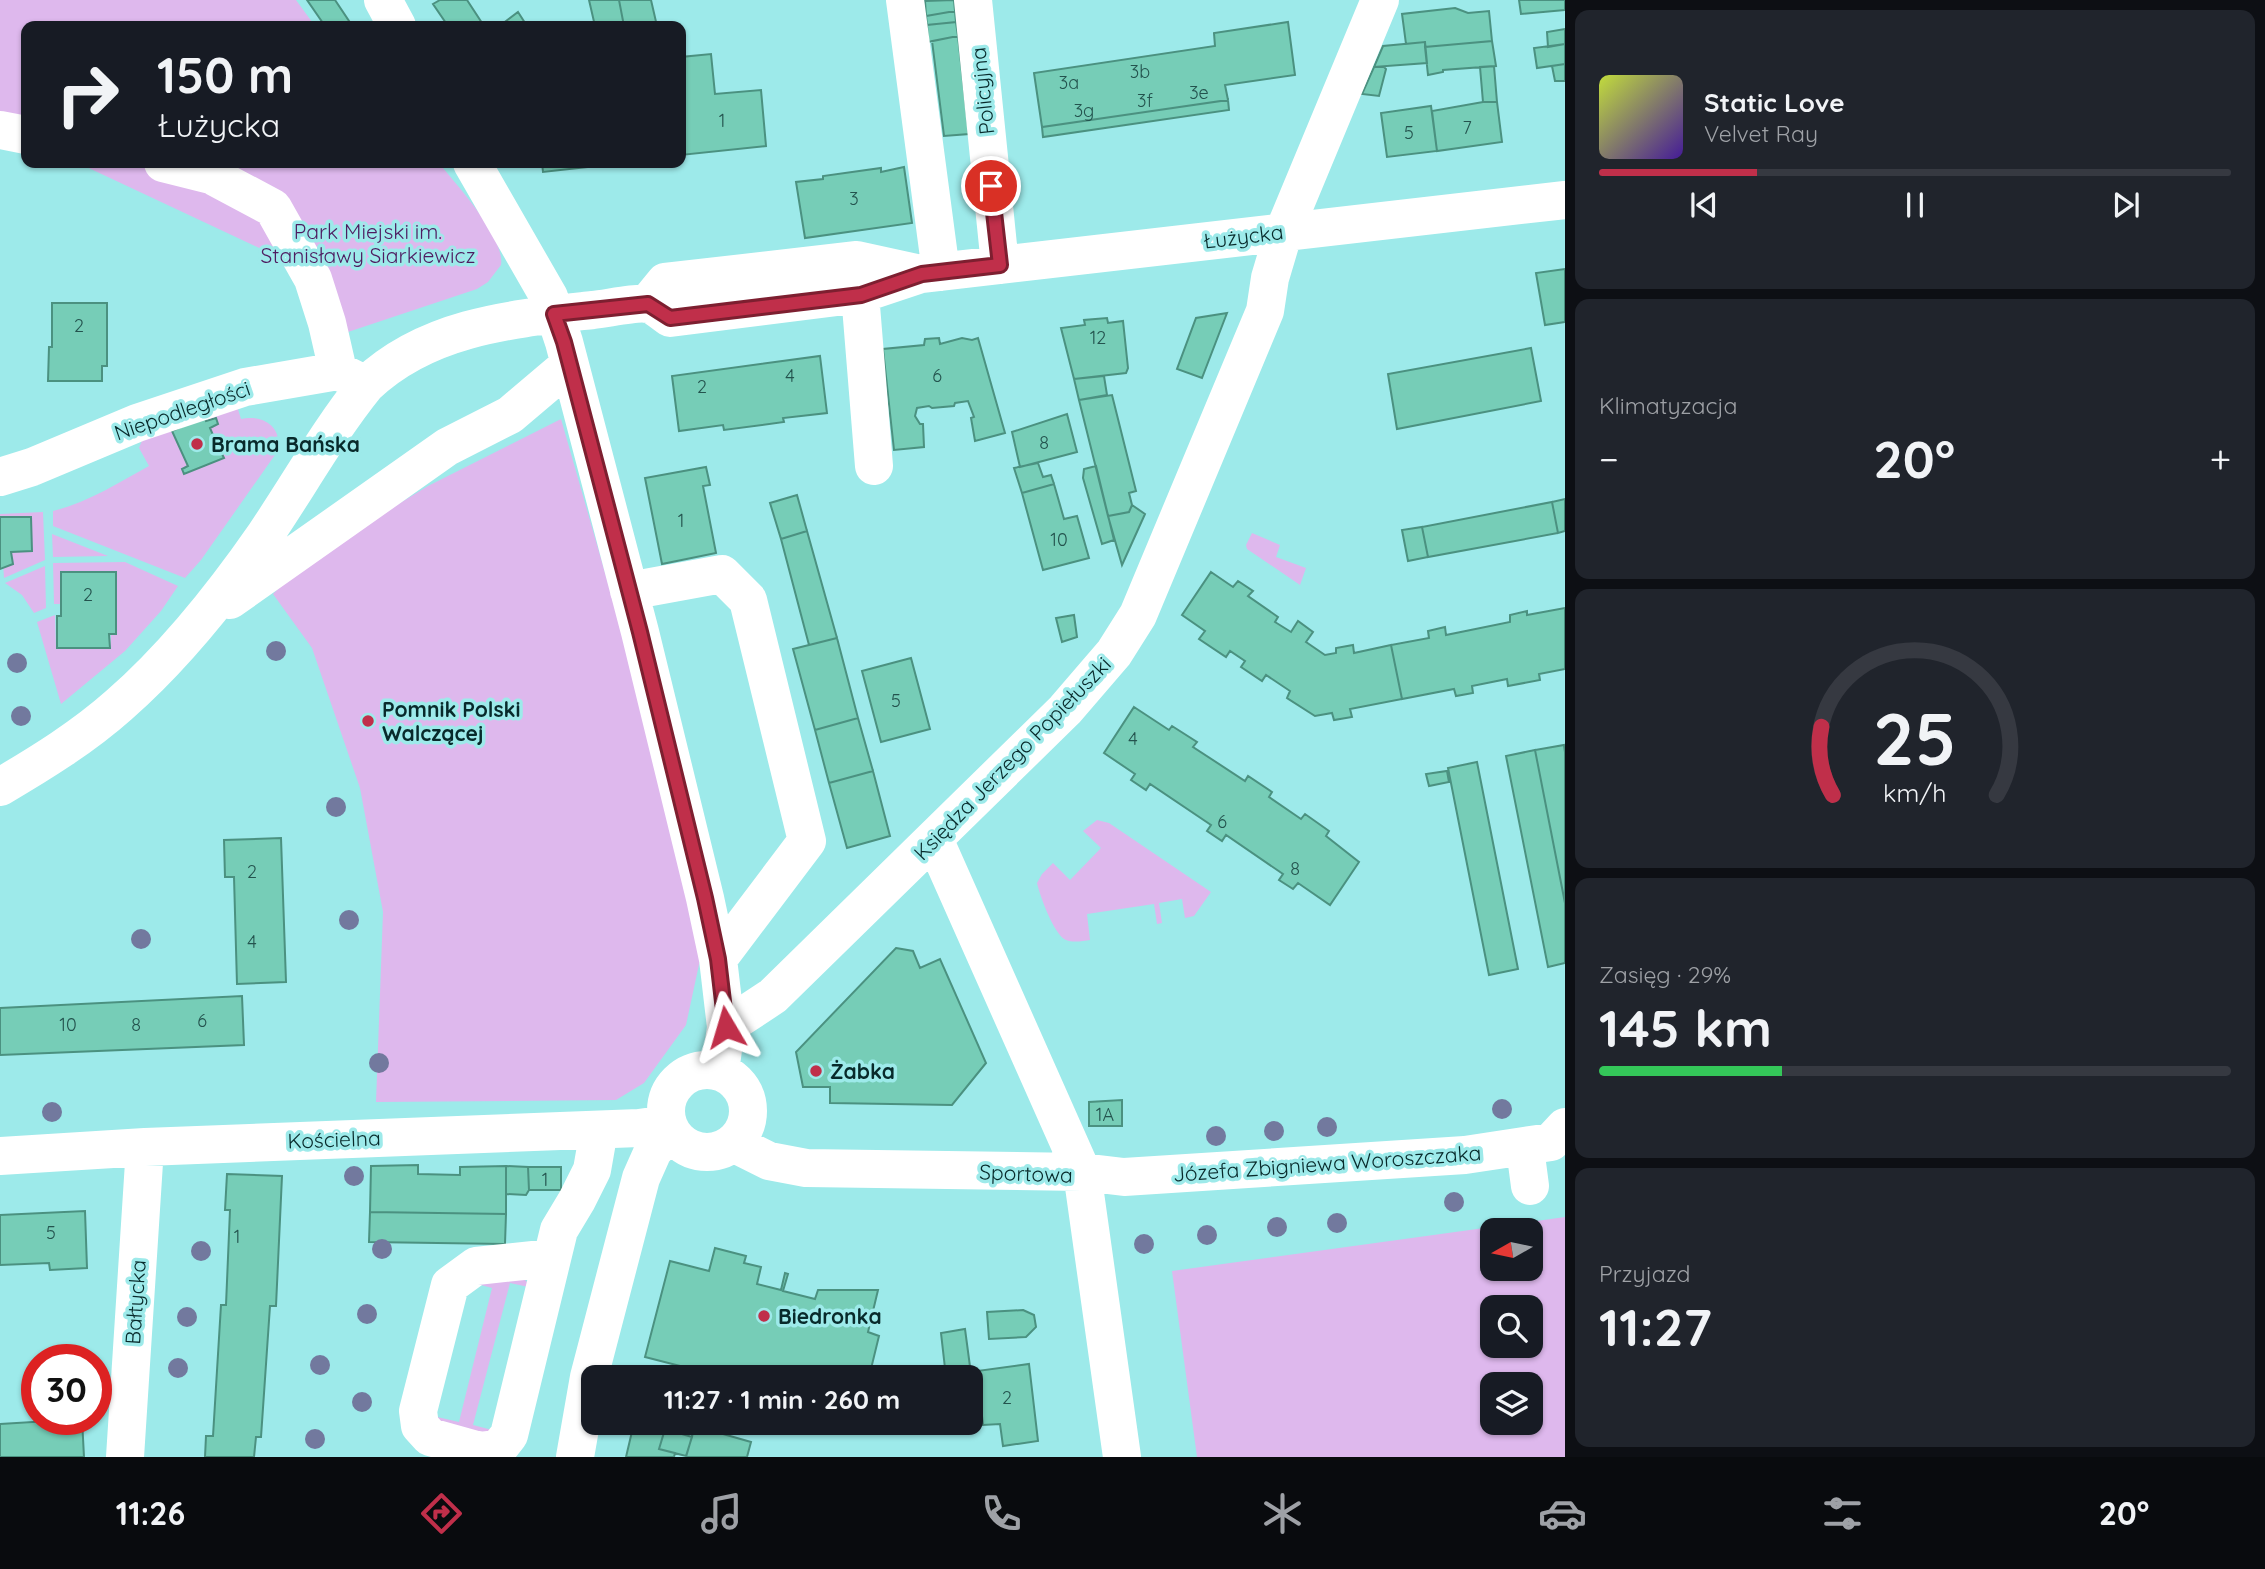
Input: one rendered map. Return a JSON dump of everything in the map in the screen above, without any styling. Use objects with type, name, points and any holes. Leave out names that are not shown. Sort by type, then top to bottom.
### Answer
[{"type":"street","points":[[383,0],[394,21]]},
{"type":"street","points":[[905,0],[931,273]]},
{"type":"street","name":"Policyjna","points":[[973,0],[1000,265]]},
{"type":"street","name":"Księdza Jerzego Popiełuszki","points":[[726,1027],[773,996],[1065,710],[1125,638],[1138,615],[1179,520],[1265,311],[1270,278],[1284,231],[1380,0]]},
{"type":"street","points":[[0,130],[21,134]]},
{"type":"street","points":[[0,787],[60,749],[117,707],[158,669],[200,621],[263,538],[352,378],[327,323],[313,279],[274,208],[211,176],[181,168]]},
{"type":"street","points":[[475,168],[549,297],[569,365],[629,591],[718,959],[726,1027],[720,1072]]},
{"type":"street","name":"Łużycka","points":[[352,378],[382,370],[431,342],[506,320],[648,304],[670,318],[859,277],[931,273],[1565,200]]},
{"type":"street","points":[[859,277],[874,466]]},
{"type":"street","points":[[200,621],[447,447],[510,415],[569,365]]},
{"type":"street","name":"Niepodległości","points":[[0,477],[32,467],[137,423],[245,387],[275,380],[352,378]]},
{"type":"street","points":[[629,591],[722,574],[748,600],[807,841],[718,959]]},
{"type":"street","points":[[934,839],[1082,1172]]},
{"type":"street","points":[[705,1069],[720,1072],[733,1079],[742,1090],[747,1103],[747,1118],[743,1131],[733,1143],[719,1150],[703,1152],[688,1148],[669,1128],[666,1109],[669,1094],[678,1081],[690,1073],[705,1069]]},
{"type":"street","points":[[575,1457],[589,1377],[641,1178],[653,1151],[669,1128]]},
{"type":"street","name":"Kościelna","points":[[0,1156],[552,1129],[669,1128]]},
{"type":"street","points":[[552,1258],[476,1266],[450,1285],[418,1411],[420,1426],[430,1437],[480,1451],[498,1448],[509,1435],[559,1230],[578,1200],[592,1170],[599,1129]]},
{"type":"street","points":[[1530,1186],[1551,1140]]},
{"type":"street","name":"Józefa Zbigniewa Woroszczaka","points":[[1082,1172],[1124,1177],[1465,1155],[1551,1140]]},
{"type":"street","name":"Sportowa","points":[[733,1143],[769,1161],[806,1168],[1082,1172],[1122,1457]]},
{"type":"street","name":"Bałtycka","points":[[125,1457],[145,1147]]},
{"type":"green space","points":[[0,0],[296,0],[311,21],[21,21],[21,136],[0,126]]},
{"type":"green space","name":"Park Miejski im. Stanisławy Siarkiewicz","points":[[89,168],[443,168],[488,226],[496,240],[501,265],[488,282],[477,289],[342,334],[274,255]]},
{"type":"green space","points":[[237,406],[241,419],[257,419],[270,424],[277,436],[277,452],[201,560],[185,578],[53,526],[53,511],[90,498],[149,466],[139,448],[143,438]]},
{"type":"green space","points":[[561,419],[648,723],[703,946],[686,1025],[644,1083],[616,1100],[376,1102],[383,912],[360,788],[312,648],[273,594],[305,561],[428,486]]},
{"type":"green space","points":[[43,512],[45,560],[4,578],[0,514]]},
{"type":"green space","points":[[1252,533],[1280,545],[1276,557],[1306,568],[1300,585],[1247,549],[1246,545]]},
{"type":"green space","points":[[52,534],[108,556],[53,557]]},
{"type":"green space","points":[[125,562],[178,586],[161,611],[125,651],[61,704],[37,622],[55,615],[56,649],[110,649],[111,635],[117,635],[117,571],[60,572],[60,604],[54,604],[53,563]]},
{"type":"green space","points":[[45,566],[46,608],[34,613],[22,595],[5,583]]},
{"type":"green space","points":[[1097,820],[1109,823],[1211,892],[1194,916],[1185,918],[1182,899],[1159,903],[1162,923],[1157,924],[1154,904],[1087,914],[1090,940],[1072,941],[1061,937],[1048,914],[1037,883],[1053,863],[1070,880],[1101,848],[1083,831]]},
{"type":"green space","points":[[1565,1217],[1565,1457],[1197,1457],[1172,1271],[1480,1229],[1480,1281],[1544,1281],[1544,1220]]},
{"type":"green space","points":[[515,1276],[525,1280],[533,1288],[510,1283],[473,1425],[496,1431],[492,1434],[437,1424],[433,1416],[459,1422],[492,1288],[470,1282]]},
{"type":"building","points":[[307,0],[335,0],[349,21],[322,21]]},
{"type":"building","points":[[440,0],[467,0],[481,21],[445,21],[433,4]]},
{"type":"building","points":[[589,0],[619,0],[623,21],[594,21]]},
{"type":"building","points":[[619,0],[651,0],[656,21],[623,21]]},
{"type":"building","points":[[954,0],[955,11],[926,16],[925,1]]},
{"type":"building","points":[[1519,0],[1565,0],[1565,10],[1521,14]]},
{"type":"building","points":[[1455,8],[1468,13],[1489,11],[1492,41],[1425,47],[1425,42],[1406,44],[1402,14]]},
{"type":"building","points":[[955,11],[956,22],[927,25],[926,16]]},
{"type":"building","points":[[518,12],[524,21],[506,21]]},
{"type":"building","points":[[956,22],[958,36],[928,42],[927,25]]},
{"type":"building","points":[[1288,22],[1295,75],[1225,85],[1228,100],[1042,127],[1034,73],[1215,46],[1214,33]]},
{"type":"building","points":[[1565,29],[1565,44],[1548,47],[1547,32]]},
{"type":"building","points":[[958,36],[969,134],[944,136],[932,41]]},
{"type":"building","points":[[1492,41],[1496,66],[1443,70],[1428,75],[1425,47]]},
{"type":"building","points":[[1425,42],[1427,63],[1374,67],[1383,46]]},
{"type":"building","points":[[1565,44],[1565,64],[1537,68],[1534,48]]},
{"type":"building","points":[[711,54],[715,94],[761,90],[766,146],[686,154],[686,56]]},
{"type":"building","points":[[1565,64],[1565,81],[1555,81],[1552,66]]},
{"type":"building","points":[[1494,66],[1497,102],[1483,102],[1480,67]]},
{"type":"building","points":[[1374,67],[1386,69],[1379,96],[1362,94]]},
{"type":"building","points":[[1228,100],[1229,110],[1043,137],[1042,127]]},
{"type":"building","points":[[1497,102],[1502,142],[1437,151],[1432,111]]},
{"type":"building","points":[[1431,106],[1437,151],[1387,157],[1381,113]]},
{"type":"building","points":[[904,167],[912,223],[805,238],[796,182],[823,179],[823,176],[881,168],[881,172]]},
{"type":"building","points":[[543,168],[578,168],[543,172]]},
{"type":"building","points":[[1565,269],[1565,322],[1545,325],[1536,273]]},
{"type":"building","points":[[52,303],[107,303],[107,366],[102,366],[102,381],[48,381],[49,347],[52,347]]},
{"type":"building","points":[[1227,313],[1202,378],[1177,369],[1196,318]]},
{"type":"building","points":[[1107,318],[1108,323],[1123,321],[1128,368],[1126,373],[1074,379],[1061,328],[1085,325],[1084,320]]},
{"type":"building","points":[[939,338],[940,344],[962,338],[978,338],[1005,433],[975,441],[971,418],[974,417],[968,401],[955,403],[954,406],[929,406],[917,408],[915,416],[920,424],[923,424],[924,447],[894,450],[883,349],[924,345],[925,339]]},
{"type":"building","points":[[1531,348],[1541,401],[1397,429],[1388,374]]},
{"type":"building","points":[[820,356],[827,413],[783,418],[784,422],[724,430],[723,425],[679,431],[672,376]]},
{"type":"building","points":[[1104,376],[1107,395],[1079,400],[1074,379]]},
{"type":"building","points":[[1112,395],[1136,491],[1129,493],[1132,505],[1129,512],[1108,516],[1079,400]]},
{"type":"building","points":[[1067,414],[1077,452],[1020,467],[1012,432]]},
{"type":"building","name":"Brama Bańska","points":[[204,416],[206,421],[216,418],[218,424],[210,428],[218,447],[227,443],[230,448],[221,452],[224,458],[184,474],[182,469],[188,466],[172,431]]},
{"type":"building","points":[[1038,463],[1043,477],[1051,475],[1054,484],[1022,493],[1014,468]]},
{"type":"building","points":[[1096,466],[1114,540],[1102,544],[1083,478],[1084,469]]},
{"type":"building","points":[[706,467],[710,485],[703,486],[716,553],[662,564],[645,478]]},
{"type":"building","points":[[1054,484],[1064,519],[1077,516],[1089,558],[1043,570],[1022,493]]},
{"type":"building","points":[[797,495],[807,531],[781,539],[770,503]]},
{"type":"building","points":[[1565,499],[1565,531],[1558,533],[1552,502]]},
{"type":"building","points":[[1552,502],[1558,533],[1428,557],[1422,527]]},
{"type":"building","points":[[1132,505],[1145,514],[1122,565],[1108,516],[1129,512]]},
{"type":"building","points":[[0,517],[31,517],[32,551],[11,552],[13,564],[0,569]]},
{"type":"building","points":[[1422,527],[1428,557],[1408,561],[1402,530]]},
{"type":"building","points":[[807,531],[837,638],[809,645],[781,539]]},
{"type":"building","points":[[61,572],[116,572],[116,634],[109,634],[110,648],[57,648],[57,616],[61,616]]},
{"type":"building","points":[[1211,572],[1233,587],[1238,581],[1253,591],[1248,596],[1278,617],[1275,622],[1291,632],[1298,621],[1313,632],[1306,642],[1325,655],[1336,653],[1336,648],[1353,645],[1354,653],[1391,645],[1402,699],[1350,709],[1352,717],[1334,720],[1332,713],[1315,716],[1287,698],[1290,691],[1266,675],[1262,681],[1241,667],[1245,661],[1230,651],[1226,657],[1199,639],[1205,631],[1182,615]]},
{"type":"building","points":[[1565,608],[1565,669],[1539,674],[1540,680],[1508,686],[1507,679],[1472,686],[1473,693],[1456,696],[1454,689],[1402,699],[1391,645],[1429,638],[1428,631],[1445,627],[1446,635],[1510,622],[1510,615],[1527,611],[1527,615]]},
{"type":"building","points":[[1074,615],[1077,637],[1062,642],[1056,618]]},
{"type":"building","points":[[837,638],[858,718],[815,730],[793,649]]},
{"type":"building","points":[[911,658],[930,729],[881,742],[862,671]]},
{"type":"building","points":[[1134,707],[1169,730],[1172,726],[1197,742],[1193,747],[1245,781],[1248,776],[1272,792],[1269,797],[1301,819],[1305,814],[1329,831],[1326,836],[1359,862],[1330,905],[1298,883],[1293,889],[1279,880],[1283,874],[1226,835],[1222,841],[1207,831],[1211,825],[1150,784],[1146,790],[1131,780],[1135,774],[1104,753]]},
{"type":"building","points":[[858,718],[873,771],[829,783],[815,730]]},
{"type":"building","points":[[1564,745],[1565,752],[1565,903],[1535,750]]},
{"type":"building","points":[[1535,750],[1565,903],[1565,963],[1548,967],[1506,756]]},
{"type":"building","points":[[1477,762],[1518,969],[1489,975],[1448,768]]},
{"type":"building","points":[[873,771],[890,836],[847,848],[829,783]]},
{"type":"building","points":[[1447,771],[1449,782],[1429,786],[1426,774]]},
{"type":"building","points":[[281,838],[286,982],[237,984],[234,877],[225,877],[224,840]]},
{"type":"building","points":[[896,948],[913,951],[920,968],[940,959],[986,1063],[952,1105],[830,1103],[830,1087],[803,1087],[796,1052]]},
{"type":"building","points":[[242,996],[244,1045],[0,1055],[0,1008]]},
{"type":"building","points":[[1122,1100],[1122,1126],[1089,1126],[1089,1102]]},
{"type":"building","points":[[418,1165],[418,1174],[460,1175],[460,1167],[506,1166],[506,1214],[370,1212],[371,1166]]},
{"type":"building","points":[[506,1166],[528,1167],[529,1190],[526,1195],[506,1194]]},
{"type":"building","points":[[528,1167],[561,1167],[561,1190],[529,1190]]},
{"type":"building","points":[[227,1174],[282,1176],[276,1306],[270,1306],[261,1437],[256,1437],[254,1457],[205,1457],[206,1436],[213,1436],[221,1305],[226,1305],[230,1210],[225,1210]]},
{"type":"building","points":[[85,1211],[87,1268],[50,1270],[49,1263],[0,1265],[0,1215]]},
{"type":"building","points":[[370,1212],[506,1214],[505,1244],[369,1242]]},
{"type":"building","name":"Biedronka","points":[[715,1248],[746,1256],[744,1263],[761,1267],[757,1284],[781,1290],[785,1273],[788,1274],[783,1291],[815,1299],[818,1290],[878,1290],[868,1332],[879,1336],[872,1365],[676,1365],[645,1357],[670,1261],[709,1271]]},
{"type":"building","points":[[1023,1310],[1034,1315],[1036,1327],[1026,1337],[989,1339],[987,1312]]},
{"type":"building","points":[[965,1329],[970,1365],[945,1365],[941,1333]]},
{"type":"building","points":[[1029,1364],[1038,1441],[1003,1446],[1000,1424],[983,1425],[983,1370]]},
{"type":"building","points":[[21,1423],[21,1435],[83,1435],[84,1457],[0,1457],[0,1424]]},
{"type":"building","points":[[631,1435],[663,1435],[659,1449],[675,1453],[674,1457],[626,1457]]},
{"type":"building","points":[[663,1435],[692,1437],[686,1456],[659,1449]]},
{"type":"building","points":[[692,1435],[726,1435],[751,1442],[747,1457],[686,1457]]},
{"type":"place","name":"Brama Bańska","points":[[197,444]]},
{"type":"place","name":"Pomnik Polski Walczącej","points":[[368,721]]},
{"type":"place","name":"Żabka","points":[[816,1071]]},
{"type":"place","name":"Biedronka","points":[[764,1316]]},
{"type":"route","points":[[726,1027],[718,959],[705,898],[640,632],[564,342],[554,314],[648,304],[670,318],[861,295],[922,274],[1000,265],[991,186]]}]
